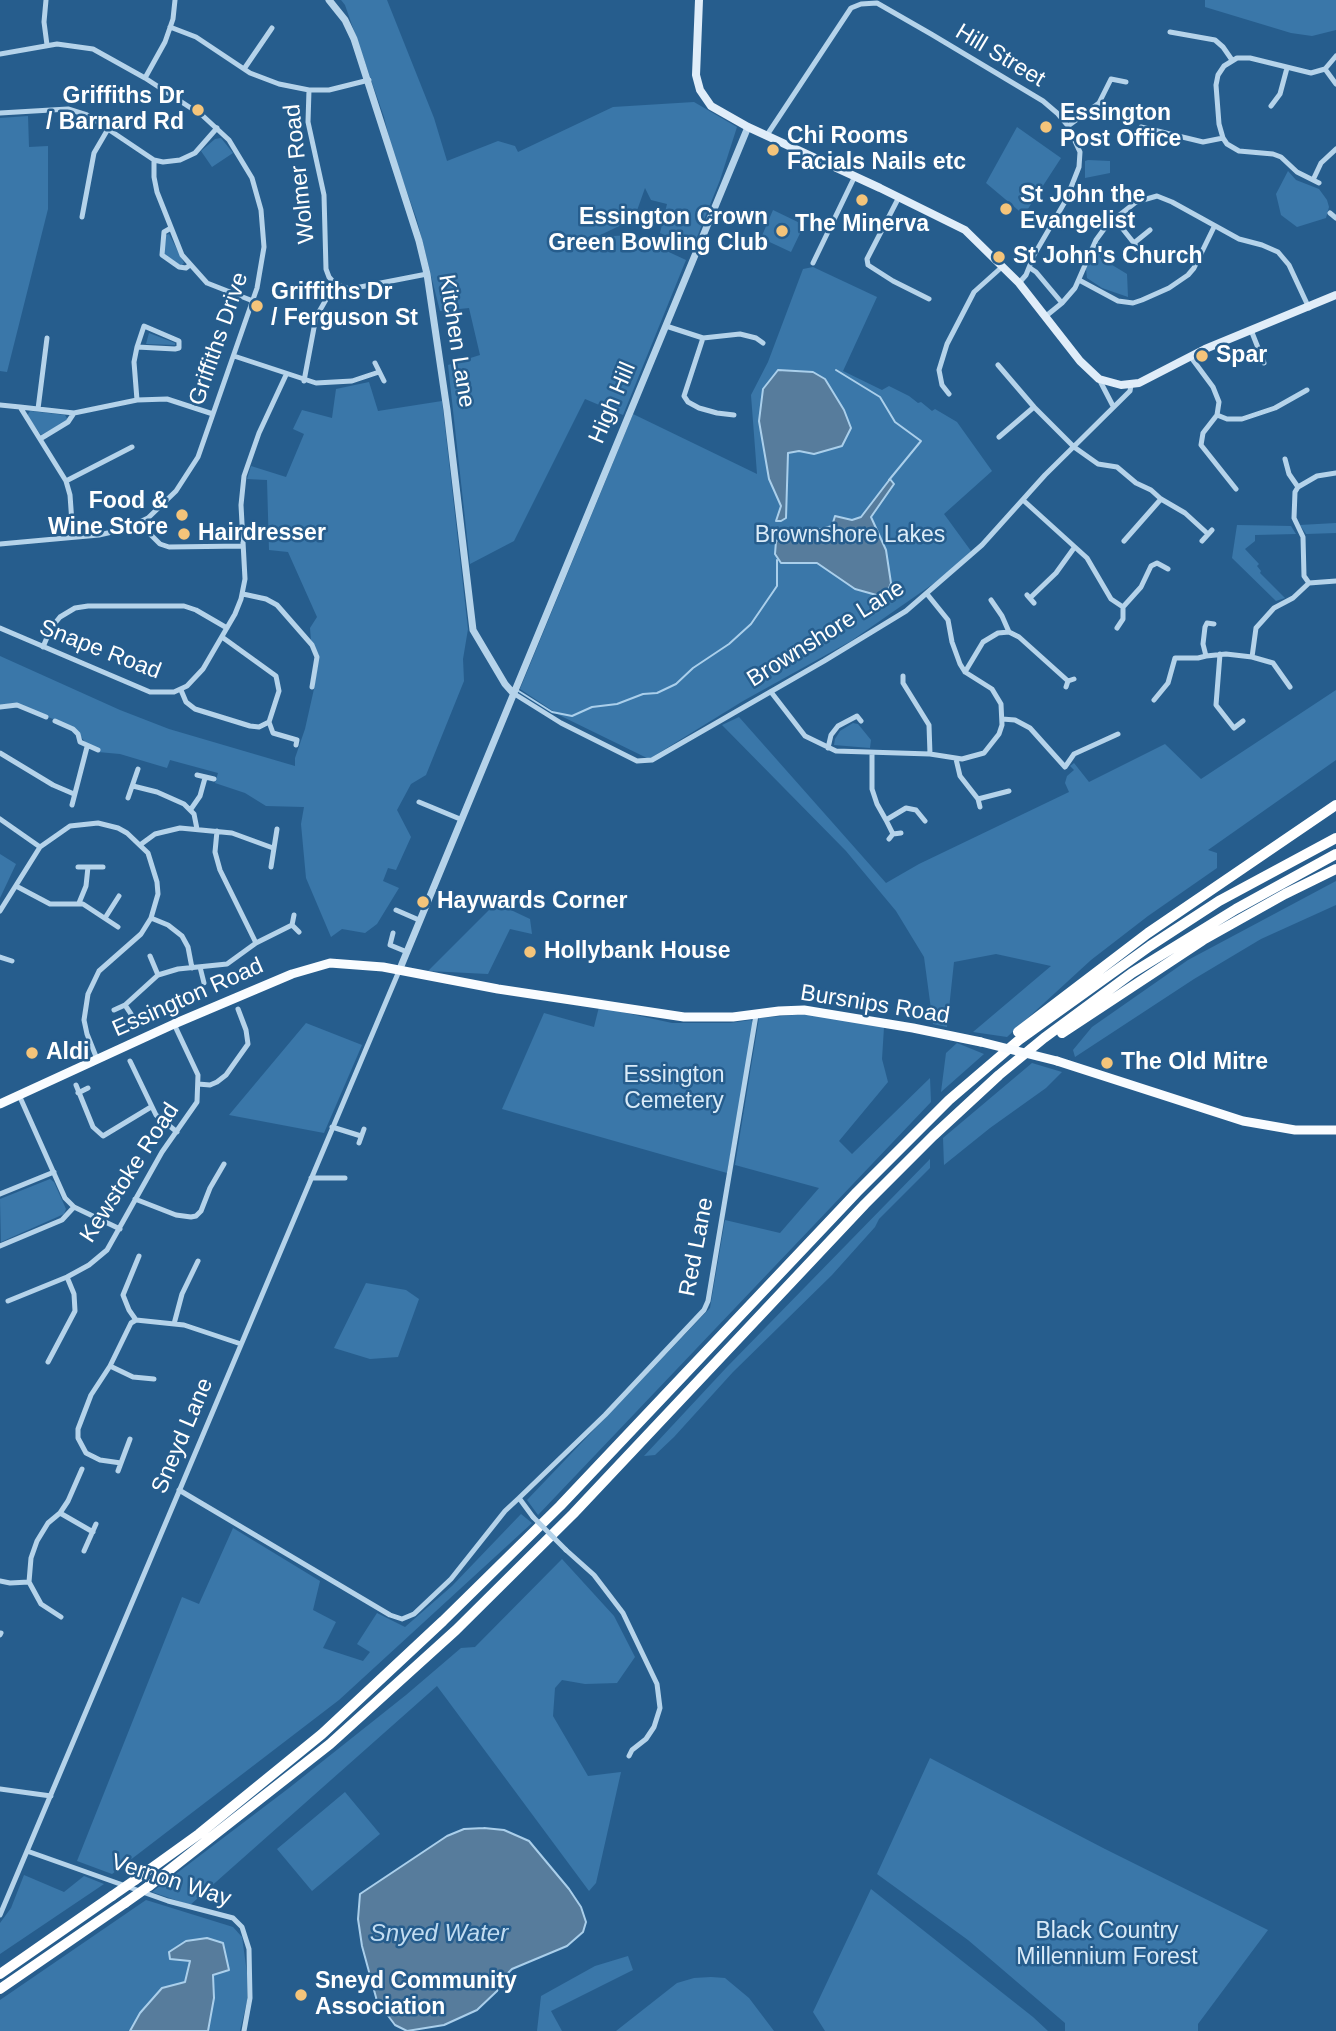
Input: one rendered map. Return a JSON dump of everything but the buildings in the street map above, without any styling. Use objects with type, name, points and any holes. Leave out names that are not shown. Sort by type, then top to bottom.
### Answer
[{"type":"highway","points":[[968,1084],[980,1065],[1057,1001],[1147,933],[1336,805]]},
{"type":"highway","points":[[0,1974],[199,1834],[322,1734],[561,1506],[858,1192],[968,1084],[1019,1040],[1150,946],[1219,901],[1336,838]]},
{"type":"highway","points":[[1150,946],[1175,921],[1274,853],[1287,839]]},
{"type":"highway","points":[[0,1989],[149,1886],[330,1744],[456,1630],[573,1514],[865,1205],[933,1136],[999,1075],[1044,1038],[1132,974],[1247,902],[1336,854]]},
{"type":"highway","points":[[1247,902],[1265,899],[1336,867]]},
{"type":"highway","points":[[999,1075],[1019,1065],[1109,1001],[1203,940],[1336,867]]},
{"type":"main road","points":[[699,0],[696,75],[700,90],[711,106],[748,127],[965,230],[1019,283],[1080,361],[1099,379],[1131,385]]},
{"type":"main road","name":"Brownshore Lane","points":[[1131,385],[1144,381],[1190,356],[1336,295]]},
{"type":"main road","name":"Essington Road","points":[[0,1104],[174,1024],[292,974],[323,964],[352,963],[399,971]]},
{"type":"main road","name":"Bursnips Road","points":[[399,971],[684,1017],[708,1018],[804,1010],[902,1026],[1057,1061],[1243,1121],[1295,1130],[1336,1130]]},
{"type":"street","points":[[46,0],[44,22],[47,45]]},
{"type":"street","points":[[145,78],[162,50],[175,0]]},
{"type":"street","name":"Kitchen Lane","points":[[329,0],[345,20],[369,80],[397,178],[419,242],[449,423],[473,630],[513,693]]},
{"type":"street","name":"Hill Street","points":[[767,135],[853,3],[879,4],[1043,101],[1068,126],[1080,152],[1079,167],[1066,200],[1034,255],[1030,268],[1019,283]]},
{"type":"street","points":[[170,27],[196,37],[244,69],[270,81],[309,90],[329,90],[369,80]]},
{"type":"street","points":[[244,69],[272,28]]},
{"type":"street","points":[[1174,36],[1215,40],[1232,60]]},
{"type":"street","name":"Griffiths Drive","points":[[0,54],[65,44],[93,49],[145,78],[203,116],[229,140],[247,169],[261,210],[264,256],[253,301],[198,457],[187,477],[166,502],[142,522],[118,531],[0,544]]},
{"type":"street","points":[[1335,146],[1321,163],[1316,182],[1297,172],[1273,153],[1239,151],[1227,144],[1223,138],[1216,85],[1221,71],[1232,60],[1250,58],[1311,73],[1325,69],[1336,56]]},
{"type":"street","points":[[1271,106],[1279,103],[1287,68]]},
{"type":"street","points":[[1325,69],[1336,84]]},
{"type":"street","points":[[1068,126],[1099,103],[1111,79],[1126,82]]},
{"type":"street","name":"Wolmer Road","points":[[309,90],[309,132],[325,205],[326,269],[335,284]]},
{"type":"street","points":[[0,113],[68,109],[87,115],[154,160],[174,162],[195,153],[217,128]]},
{"type":"street","name":"High Hill","points":[[399,971],[748,127]]},
{"type":"street","points":[[1141,127],[1203,142],[1223,138]]},
{"type":"street","points":[[82,217],[94,153],[108,129]]},
{"type":"street","points":[[154,160],[154,177],[179,250],[206,283],[253,301]]},
{"type":"street","points":[[813,263],[855,176]]},
{"type":"street","points":[[1046,316],[1062,303],[1079,280],[1099,234],[1114,218],[1142,199],[1157,196],[1239,239],[1278,252],[1289,265],[1309,308]]},
{"type":"street","points":[[899,197],[867,259],[868,265],[929,299]]},
{"type":"street","points":[[1330,213],[1336,218]]},
{"type":"street","points":[[1114,218],[1149,262]]},
{"type":"street","points":[[1079,280],[1118,301],[1133,303],[1142,300],[1188,275],[1214,227]]},
{"type":"street","points":[[171,228],[164,232],[162,255],[179,267],[186,268],[190,265]]},
{"type":"street","points":[[1134,243],[1150,230]]},
{"type":"street","points":[[949,394],[942,385],[940,370],[947,344],[974,292],[1003,266]]},
{"type":"street","points":[[1030,268],[1062,303]]},
{"type":"street","points":[[304,381],[316,317],[335,284],[357,289],[426,274]]},
{"type":"street","points":[[136,400],[134,362],[137,347],[144,326],[179,341],[179,348],[176,349],[137,347]]},
{"type":"street","points":[[666,327],[703,338],[740,334],[756,338],[763,343]]},
{"type":"street","points":[[1251,330],[1264,363]]},
{"type":"street","points":[[38,409],[47,338]]},
{"type":"street","points":[[684,396],[703,338]]},
{"type":"street","points":[[754,345],[756,338]]},
{"type":"street","points":[[234,356],[304,381],[340,383],[379,372]]},
{"type":"street","points":[[1190,356],[1219,402],[1217,415],[1203,433],[1201,445]]},
{"type":"street","points":[[375,363],[384,381]]},
{"type":"street","points":[[998,365],[1034,407],[1074,447],[1098,464],[1118,467],[1136,483],[1185,513],[1210,532],[1202,541]]},
{"type":"street","name":"Snape Road","points":[[0,628],[150,692],[161,694],[181,690],[196,678],[222,637],[243,594],[241,495],[244,476],[259,433],[286,374]]},
{"type":"street","points":[[1099,379],[1113,406]]},
{"type":"street","name":"Brownshore Lane","points":[[513,693],[561,723],[637,761],[652,760],[906,611],[982,545],[1130,391],[1131,385]]},
{"type":"street","points":[[1217,415],[1227,419],[1242,419],[1275,408],[1307,389]]},
{"type":"street","points":[[676,397],[684,396]]},
{"type":"street","points":[[684,396],[693,405],[704,410],[734,415]]},
{"type":"street","points":[[0,405],[74,413],[136,400],[167,399],[213,414]]},
{"type":"street","points":[[20,407],[66,481],[74,537]]},
{"type":"street","points":[[999,436],[1034,407]]},
{"type":"street","points":[[40,439],[68,422],[74,413]]},
{"type":"street","points":[[1194,446],[1201,445]]},
{"type":"street","points":[[1201,445],[1233,481],[1236,489]]},
{"type":"street","points":[[66,481],[132,447]]},
{"type":"street","points":[[1285,459],[1287,470],[1298,487]]},
{"type":"street","points":[[1278,475],[1287,470]]},
{"type":"street","points":[[1309,583],[1304,576],[1303,537],[1294,518],[1294,496],[1298,487],[1317,475],[1336,473]]},
{"type":"street","points":[[1124,541],[1161,499]]},
{"type":"street","points":[[1023,500],[1087,558],[1111,599],[1123,607]]},
{"type":"street","points":[[142,522],[155,539],[169,547],[243,546]]},
{"type":"street","points":[[1030,599],[1056,573],[1074,548]]},
{"type":"street","points":[[1116,628],[1122,619],[1123,607],[1141,587],[1147,571],[1157,563],[1160,553]]},
{"type":"street","points":[[1157,563],[1168,569]]},
{"type":"street","points":[[1252,657],[1258,624],[1274,608],[1293,598],[1309,583],[1336,581]]},
{"type":"street","points":[[243,594],[266,599],[277,605],[312,645],[317,657],[312,687]]},
{"type":"street","points":[[771,692],[797,729],[817,744],[828,748],[872,754],[930,754],[956,759],[972,758],[989,748],[999,734],[1001,704],[992,689],[965,672],[955,654],[948,620],[927,594]]},
{"type":"street","points":[[991,600],[1009,632]]},
{"type":"street","points":[[43,647],[51,628],[60,617],[75,608],[89,606],[184,606],[227,628]]},
{"type":"street","points":[[1198,618],[1210,623],[1203,644],[1206,656]]},
{"type":"street","points":[[965,672],[983,642],[998,633],[1009,632],[1019,637],[1070,682]]},
{"type":"street","points":[[222,637],[276,676],[280,688],[269,722],[273,733],[297,740],[296,745]]},
{"type":"street","points":[[1220,654],[1216,705],[1234,728]]},
{"type":"street","points":[[1154,700],[1168,683],[1175,658],[1220,654],[1252,657],[1273,663],[1290,687]]},
{"type":"street","points":[[903,676],[903,683],[929,725],[930,754]]},
{"type":"street","points":[[895,684],[903,683]]},
{"type":"street","points":[[181,690],[186,702],[195,709],[250,726],[259,727],[269,722]]},
{"type":"street","points":[[0,707],[17,705],[46,717]]},
{"type":"street","points":[[828,748],[831,735],[838,726],[857,716],[861,721]]},
{"type":"street","points":[[1002,719],[1014,720],[1030,728],[1071,772]]},
{"type":"street","points":[[55,721],[73,729],[80,741],[97,750]]},
{"type":"street","points":[[1228,736],[1243,721]]},
{"type":"street","points":[[1106,728],[1110,737]]},
{"type":"street","points":[[1065,766],[1074,754],[1118,734]]},
{"type":"street","points":[[72,805],[87,747]]},
{"type":"street","points":[[0,753],[53,785],[74,794]]},
{"type":"street","points":[[872,754],[872,789],[877,804],[891,836],[901,834]]},
{"type":"street","points":[[956,759],[960,776],[978,799],[980,807]]},
{"type":"street","points":[[128,798],[138,769]]},
{"type":"street","points":[[197,775],[214,779]]},
{"type":"street","points":[[191,809],[200,796],[205,778]]},
{"type":"street","points":[[133,786],[157,792],[184,804],[191,809],[197,828]]},
{"type":"street","points":[[978,799],[1009,792]]},
{"type":"street","points":[[418,802],[460,819]]},
{"type":"street","points":[[886,820],[906,808],[916,810],[923,818],[913,821]]},
{"type":"street","points":[[0,819],[40,847]]},
{"type":"street","points":[[0,911],[40,847],[61,830],[89,823],[118,828],[140,845],[151,860],[158,894],[151,918],[141,934],[99,971],[88,993],[84,1020],[97,1059]]},
{"type":"street","points":[[140,845],[155,834],[168,830],[197,828],[232,833],[274,848]]},
{"type":"street","points":[[271,867],[277,829]]},
{"type":"street","points":[[217,831],[215,852],[220,870],[256,943]]},
{"type":"street","points":[[79,867],[103,867]]},
{"type":"street","points":[[79,903],[86,886],[88,867]]},
{"type":"street","points":[[16,886],[50,904],[79,903],[118,927]]},
{"type":"street","points":[[105,918],[120,896]]},
{"type":"street","points":[[396,911],[419,920]]},
{"type":"street","points":[[292,926],[294,915]]},
{"type":"street","points":[[151,918],[168,925],[182,936],[188,947],[192,968]]},
{"type":"street","points":[[114,1010],[125,1005],[158,975],[178,969],[227,964],[256,943],[292,926]]},
{"type":"street","points":[[292,926],[299,932]]},
{"type":"street","points":[[393,933],[390,945],[407,952]]},
{"type":"street","points":[[150,956],[158,975]]},
{"type":"street","points":[[0,957],[12,961]]},
{"type":"street","points":[[200,967],[204,983]]},
{"type":"street","name":"Sneyd Lane","points":[[0,1915],[399,971]]},
{"type":"street","points":[[125,1005],[131,1014]]},
{"type":"street","points":[[198,1084],[210,1085],[226,1075],[248,1044],[246,1030],[237,1009]]},
{"type":"street","name":"Red Lane","points":[[179,1490],[390,1615],[402,1619],[414,1614],[452,1579],[505,1511],[604,1415],[704,1310],[708,1301],[756,1015]]},
{"type":"street","points":[[232,1022],[242,1018]]},
{"type":"street","name":"Kewstoke Road","points":[[8,1301],[67,1277],[98,1258],[111,1244],[135,1199],[197,1102],[198,1075],[174,1024]]},
{"type":"street","points":[[130,1061],[156,1115],[177,1132]]},
{"type":"street","points":[[133,1068],[141,1064]]},
{"type":"street","points":[[76,1085],[93,1128],[103,1136],[151,1107]]},
{"type":"street","points":[[78,1093],[88,1088]]},
{"type":"street","points":[[19,1095],[65,1198],[74,1207],[120,1229]]},
{"type":"street","points":[[332,1127],[361,1136]]},
{"type":"street","points":[[135,1199],[160,1210],[191,1217],[201,1211],[221,1175],[224,1164]]},
{"type":"street","points":[[0,1194],[54,1172]]},
{"type":"street","points":[[311,1178],[345,1178]]},
{"type":"street","points":[[0,1246],[62,1220],[74,1207]]},
{"type":"street","points":[[139,1256],[139,1266],[123,1295],[136,1320],[174,1324],[241,1344]]},
{"type":"street","points":[[174,1324],[194,1263]]},
{"type":"street","points":[[48,1362],[75,1311],[74,1294],[67,1277]]},
{"type":"street","points":[[16,1297],[20,1306]]},
{"type":"street","points":[[121,1463],[100,1460],[81,1448],[78,1429],[91,1395],[110,1366],[127,1329],[136,1320]]},
{"type":"street","points":[[110,1366],[133,1377],[150,1379],[146,1387]]},
{"type":"street","points":[[118,1471],[130,1440]]},
{"type":"street","points":[[61,1616],[36,1598],[29,1582],[30,1558],[48,1523],[60,1513],[82,1469]]},
{"type":"street","points":[[77,1483],[85,1487]]},
{"type":"street","points":[[519,1498],[533,1517],[594,1575],[623,1613],[657,1684],[660,1708],[654,1727],[629,1756]]},
{"type":"street","points":[[60,1513],[93,1532]]},
{"type":"street","points":[[84,1551],[96,1524]]},
{"type":"street","points":[[0,1581],[29,1582]]},
{"type":"street","points":[[47,1619],[51,1611]]},
{"type":"street","points":[[0,1789],[51,1796]]},
{"type":"street","name":"Vernon Way","points":[[27,1851],[168,1901],[233,1919],[242,1927],[249,1949],[250,1997],[244,2031]]},
{"type":"green space","points":[[341,0],[387,0],[434,118],[447,161],[498,141],[515,146],[518,152],[613,107],[694,102],[737,127],[720,180],[693,247],[660,233],[667,204],[651,200],[645,188],[634,219],[596,237],[632,235],[686,260],[623,415],[585,399],[514,541],[470,564],[448,365],[480,355],[469,308],[440,311],[417,220],[393,153],[384,117]]},
{"type":"green space","points":[[1205,0],[1336,0],[1336,30],[1312,36],[1291,33],[1205,7]]},
{"type":"green space","points":[[28,116],[29,147],[48,146],[48,209],[7,372],[0,371],[0,118]]},
{"type":"green space","points":[[1017,127],[1061,158],[1024,215],[986,183]]},
{"type":"green space","points":[[221,138],[233,153],[212,167],[201,151],[215,139]]},
{"type":"green space","points":[[1085,161],[1110,161],[1110,173],[1085,178]]},
{"type":"green space","points":[[1288,171],[1296,180],[1319,189],[1329,207],[1326,218],[1297,227],[1281,215],[1276,194]]},
{"type":"green space","name":"Essington Crown Green Bowling Club","points":[[773,210],[804,225],[791,252],[761,238]]},
{"type":"green space","points":[[169,234],[184,263],[181,266],[164,254],[166,235]]},
{"type":"green space","points":[[1098,242],[1104,245],[1099,257],[1127,274],[1128,297],[1102,288],[1087,278],[1086,269]]},
{"type":"green space","name":"Brownshore Lakes","points":[[813,267],[877,297],[843,371],[882,390],[889,386],[957,422],[992,471],[944,514],[971,551],[943,577],[851,641],[743,701],[649,759],[559,715],[520,689],[633,414],[757,474],[751,395],[768,362],[803,269]]},
{"type":"green space","points":[[149,333],[175,343],[175,345],[146,344]]},
{"type":"green space","points":[[369,382],[378,411],[442,401],[468,629],[463,659],[464,681],[426,775],[411,784],[397,810],[411,837],[396,870],[388,868],[383,881],[399,888],[377,924],[365,933],[342,929],[331,937],[306,878],[301,824],[304,807],[266,806],[245,793],[215,783],[218,773],[170,760],[167,768],[120,754],[98,752],[85,742],[74,728],[15,703],[0,705],[0,656],[169,729],[295,766],[314,689],[319,655],[311,640],[310,628],[317,617],[288,552],[269,550],[267,480],[247,479],[251,466],[286,477],[304,434],[293,429],[302,410],[332,418],[336,389]]},
{"type":"green space","points":[[30,411],[65,415],[68,420],[41,435],[27,416]]},
{"type":"green space","points":[[1336,523],[1336,533],[1306,534],[1300,525]]},
{"type":"green space","points":[[1237,525],[1291,526],[1296,534],[1255,535],[1255,541],[1245,549],[1259,564],[1257,566],[1260,573],[1285,598],[1276,601],[1232,558]]},
{"type":"green space","points":[[1336,690],[1336,760],[1208,850],[1217,853],[1217,868],[1091,960],[1007,1037],[973,1032],[1051,966],[996,954],[954,962],[947,1027],[933,1024],[924,957],[896,911],[846,851],[722,725],[739,717],[886,883],[919,864],[1069,792],[1065,783],[1067,776],[1074,770],[1070,766],[1074,763],[1089,782],[1165,744],[1201,779]]},
{"type":"green space","points":[[853,723],[858,724],[871,740],[870,748],[834,745],[840,731]]},
{"type":"green space","points":[[0,854],[16,864],[0,898]]},
{"type":"green space","points":[[1336,881],[1336,905],[1261,939],[1194,979],[1075,1057],[1073,1050],[1092,1027],[1188,960]]},
{"type":"green space","points":[[496,903],[530,919],[532,934],[510,929],[488,974],[428,971]]},
{"type":"green space","name":"Essington Cemetery","points":[[599,1007],[672,1023],[730,1023],[751,1020],[754,1024],[727,1173],[502,1109],[544,1013],[594,1027]]},
{"type":"green space","points":[[806,1014],[884,1027],[882,1059],[888,1082],[839,1141],[852,1154],[930,1078],[931,1102],[538,1515],[527,1500],[710,1308],[725,1220],[780,1233],[819,1188],[735,1165],[759,1018]]},
{"type":"green space","points":[[306,1023],[362,1045],[324,1133],[229,1115]]},
{"type":"green space","points":[[957,1043],[984,1054],[941,1092],[946,1053]]},
{"type":"green space","points":[[1032,1063],[1062,1072],[1046,1088],[944,1165],[943,1138]]},
{"type":"green space","points":[[930,1159],[930,1168],[879,1219],[832,1275],[733,1372],[674,1437],[655,1455],[644,1456],[726,1368]]},
{"type":"green space","points":[[50,1179],[54,1182],[66,1209],[64,1214],[1,1242],[0,1199]]},
{"type":"green space","points":[[366,1283],[406,1290],[419,1299],[398,1357],[370,1359],[334,1348]]},
{"type":"green space","points":[[521,1514],[532,1523],[339,1700],[112,1874],[77,1861],[182,1597],[199,1604],[233,1528],[320,1581],[313,1610],[336,1622],[323,1648],[363,1661],[370,1652],[357,1644],[377,1613],[405,1627],[452,1586]]},
{"type":"green space","points":[[562,1559],[614,1616],[635,1657],[617,1683],[585,1684],[562,1680],[555,1688],[553,1716],[588,1776],[621,1772],[596,1883],[589,1891],[437,1686],[190,1905],[152,1892],[289,1788],[461,1648],[475,1647]]},
{"type":"green space","name":"Black Country Millennium Forest","points":[[930,1758],[1268,1930],[1198,2024],[1198,2031],[1065,2031],[1065,2023],[968,1940],[877,1874]]},
{"type":"green space","points":[[345,1792],[380,1834],[312,1891],[277,1849]]},
{"type":"green space","points":[[24,1875],[64,1892],[84,1876],[104,1884],[0,1954],[0,1923],[11,1908]]},
{"type":"green space","name":"Black Country Millennium Forest","points":[[871,1889],[1048,2031],[825,2031],[813,2012]]},
{"type":"green space","points":[[146,1900],[233,1927],[242,1937],[247,1973],[247,2001],[240,2031],[0,2031],[0,2000]]},
{"type":"green space","points":[[628,1956],[633,1970],[551,2011],[562,2031],[537,2031],[541,1996],[595,1966]]},
{"type":"green space","points":[[711,1977],[725,1978],[749,1998],[774,2031],[616,2031],[677,1983]]},
{"type":"water","points":[[778,370],[813,372],[825,379],[844,410],[851,428],[842,446],[814,454],[799,451],[788,453],[786,518],[781,521],[776,521],[781,506],[769,479],[759,421],[763,389]]},
{"type":"water","points":[[890,479],[894,484],[871,517],[886,550],[891,583],[887,593],[880,596],[855,589],[817,563],[781,563],[775,554],[776,541],[799,530],[832,526],[835,516],[852,520],[861,517]]},
{"type":"water","name":"Snyed Water","points":[[464,1829],[504,1830],[529,1841],[581,1907],[586,1922],[583,1932],[567,1946],[512,1969],[502,1979],[497,1991],[477,2010],[444,2025],[407,2031],[395,2025],[377,2001],[362,1946],[358,1919],[360,1894],[447,1836]]},
{"type":"water","points":[[207,1938],[223,1943],[229,1970],[213,1975],[214,1998],[208,2031],[130,2031],[140,2013],[162,1988],[185,1982],[190,1961],[170,1959],[169,1952],[186,1941]]},
{"type":"waterway","points":[[836,370],[880,397],[895,422],[921,441],[889,480]]},
{"type":"waterway","points":[[517,690],[552,712],[572,716],[592,707],[617,704],[643,694],[657,693],[676,684],[751,624],[777,586],[777,560]]},
{"type":"place","name":"Griffiths Dr / Barnard Rd","points":[[198,110]]},
{"type":"place","name":"Essington Post Office","points":[[1046,127]]},
{"type":"place","name":"Chi Rooms Facials Nails etc","points":[[773,150]]},
{"type":"place","name":"The Minerva","points":[[862,200]]},
{"type":"place","name":"St John the Evangelist","points":[[1006,209]]},
{"type":"place","name":"Essington Crown Green Bowling Club","points":[[782,231]]},
{"type":"place","name":"St John's Church","points":[[999,257]]},
{"type":"place","name":"Griffiths Dr / Ferguson St","points":[[257,306]]},
{"type":"place","name":"Spar","points":[[1202,356]]},
{"type":"place","name":"Food & Wine Store","points":[[182,515]]},
{"type":"place","name":"Hairdresser","points":[[184,534]]},
{"type":"place","name":"Haywards Corner","points":[[423,902]]},
{"type":"place","name":"Hollybank House","points":[[530,952]]},
{"type":"place","name":"Aldi","points":[[32,1053]]},
{"type":"place","name":"The Old Mitre","points":[[1107,1063]]},
{"type":"place","name":"Sneyd Community Association","points":[[301,1995]]}]
